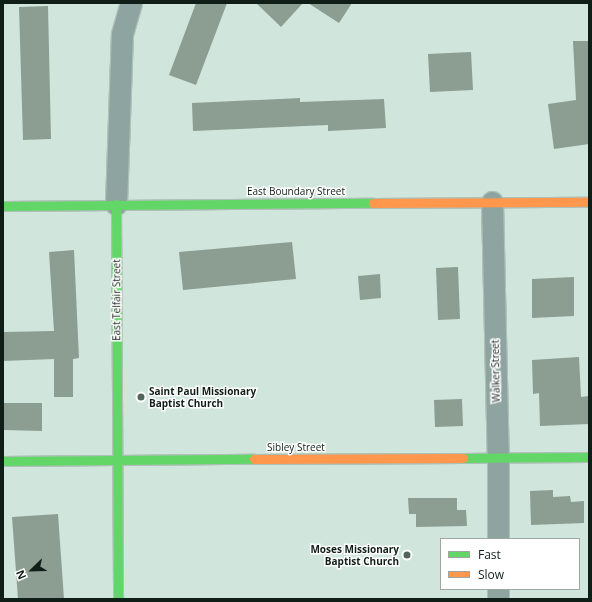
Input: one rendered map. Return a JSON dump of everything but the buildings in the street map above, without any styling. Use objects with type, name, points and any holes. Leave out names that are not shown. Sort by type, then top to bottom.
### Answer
[{"type":"street","name":"East Telfair Street","points":[[118,599],[116,204],[122,34],[131,3]]},
{"type":"street","name":"Walker Street","points":[[492,202],[498,458],[498,538]]},
{"type":"street","name":"East Boundary Street","points":[[3,206],[116,204],[589,202]]},
{"type":"street","name":"Sibley Street","points":[[3,461],[589,457]]},
{"type":"traffic: fast","points":[[3,206],[373,203]]},
{"type":"traffic: fast","points":[[116,204],[118,599]]},
{"type":"traffic: fast","points":[[463,458],[589,457]]},
{"type":"traffic: fast","points":[[3,461],[254,459]]},
{"type":"traffic: slow","points":[[373,203],[589,202]]},
{"type":"traffic: slow","points":[[254,459],[463,458]]},
{"type":"place","name":"Saint Paul Missionary Baptist Church","points":[[141,397]]},
{"type":"place","name":"Moses Missionary Baptist Church","points":[[407,555]]}]
